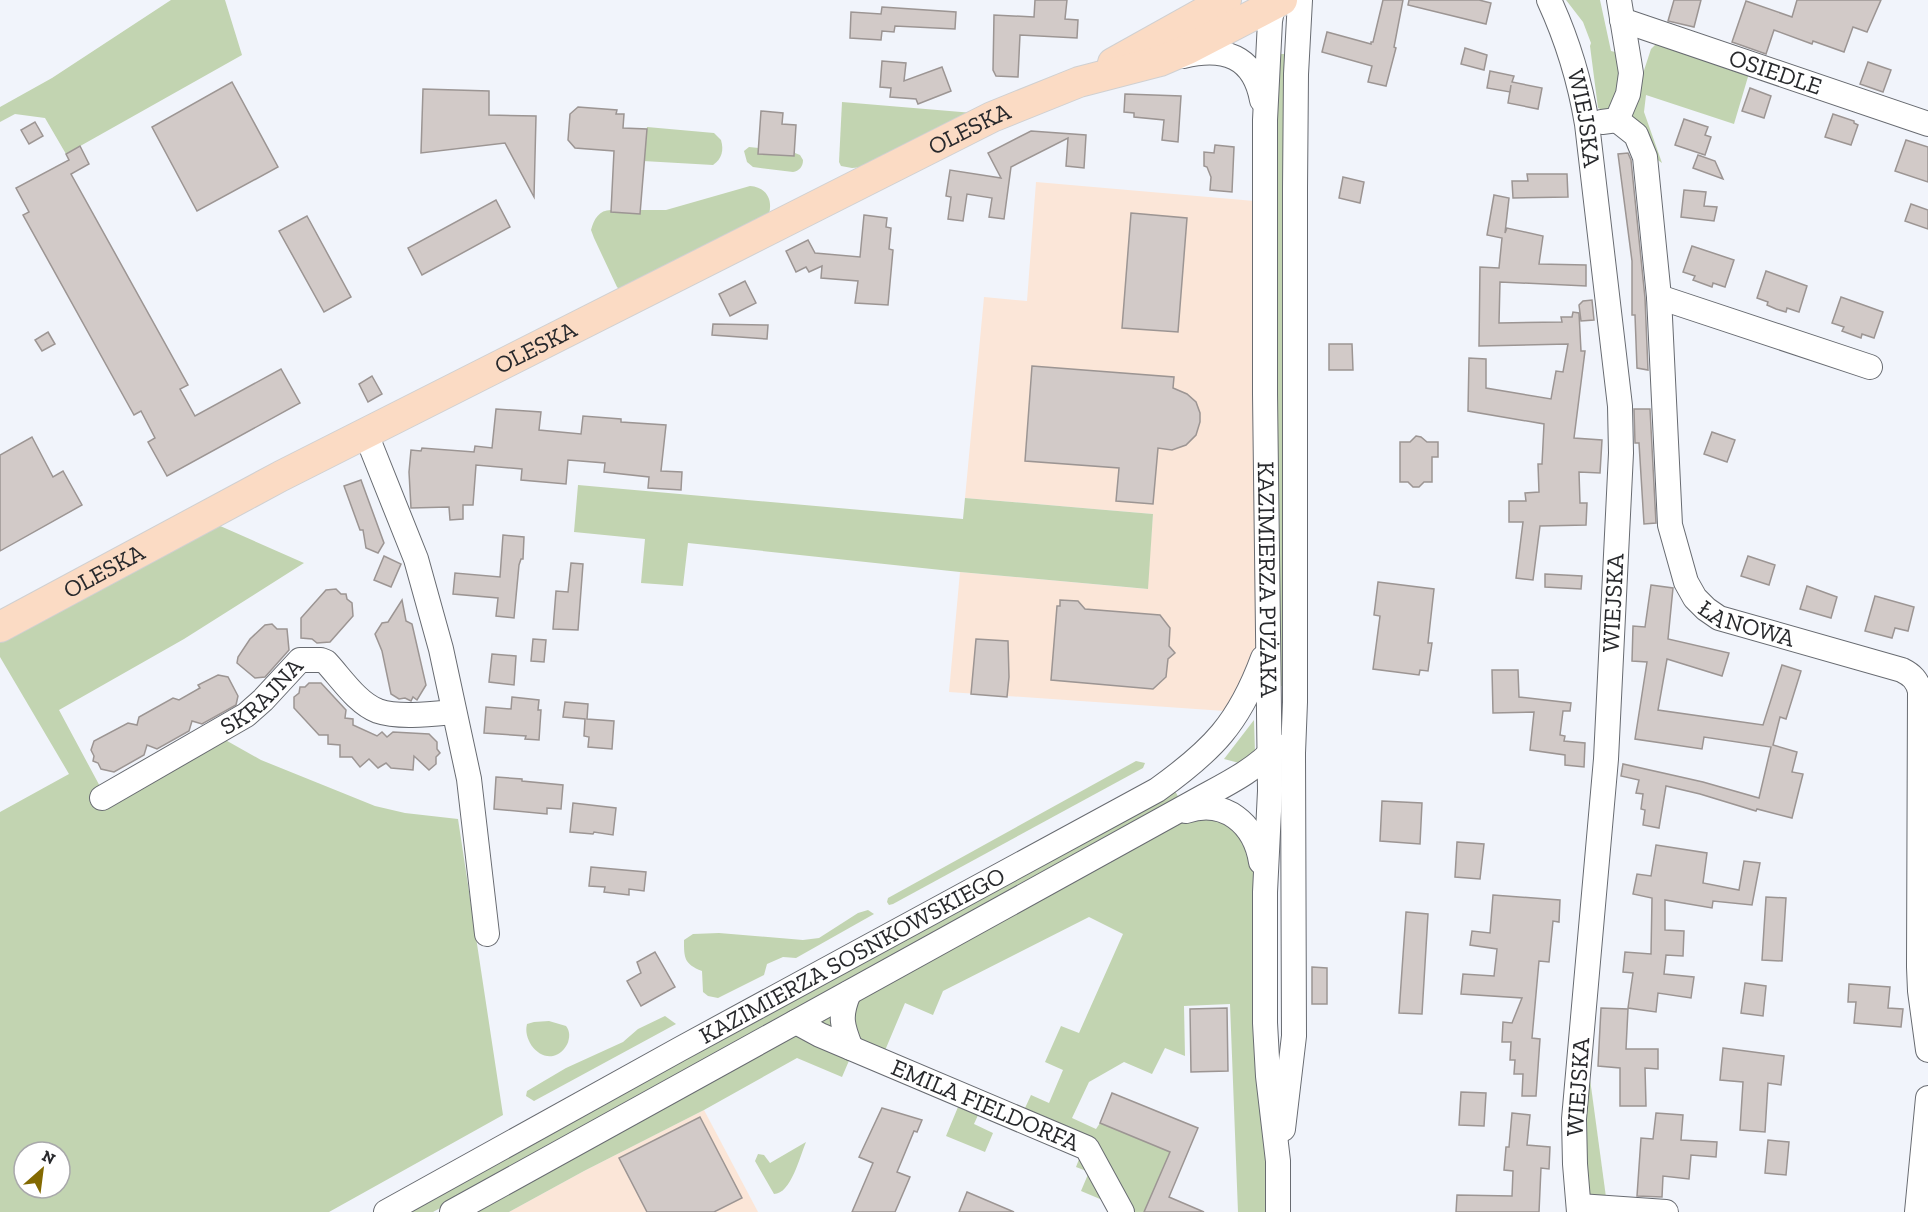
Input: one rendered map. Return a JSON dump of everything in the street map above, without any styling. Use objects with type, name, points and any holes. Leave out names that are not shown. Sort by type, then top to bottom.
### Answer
[{"type":"main road","name":"OLESKA","points":[[0,627],[252,492],[992,117],[1079,82],[1226,0]]},
{"type":"main road","name":"OLESKA","points":[[1079,82],[1160,62],[1282,1]]},
{"type":"street","name":"WIEJSKA","points":[[1549,0],[1570,56],[1582,96],[1587,124],[1620,406],[1621,453],[1606,759],[1574,1119],[1579,1209]]},
{"type":"street","name":"KAZIMIERZA PUŻAKA","points":[[1278,1212],[1278,1161],[1264,1023],[1265,892],[1270,784],[1267,647],[1265,120],[1269,29],[1282,1]]},
{"type":"street","name":"KAZIMIERZA PUŻAKA","points":[[1278,1161],[1294,1036],[1296,74],[1282,1]]},
{"type":"street","name":"OSIEDLE","points":[[1617,120],[1628,94],[1631,74],[1621,10],[1928,124]]},
{"type":"street","points":[[1160,62],[1199,52],[1227,54],[1236,58],[1246,65],[1255,77],[1265,120]]},
{"type":"street","points":[[1587,124],[1617,120]]},
{"type":"street","name":"ŁANOWA","points":[[1617,120],[1636,135],[1645,157],[1659,297],[1670,525],[1685,580],[1695,598],[1719,618],[1902,670],[1917,682],[1920,691],[1919,967],[1928,1050]]},
{"type":"street","points":[[1659,297],[1870,367]]},
{"type":"street","points":[[366,434],[416,559],[441,649],[469,779],[487,934]]},
{"type":"street","name":"KAZIMIERZA SOSNKOWSKIEGO","points":[[386,1212],[1157,790],[1208,751],[1227,728],[1250,693],[1267,647]]},
{"type":"street","name":"SKRAJNA","points":[[102,798],[246,715],[300,660],[326,662],[359,698],[378,711],[406,714],[453,712]]},
{"type":"street","name":"KAZIMIERZA SOSNKOWSKIEGO","points":[[452,1212],[1248,771],[1269,754],[1285,733],[1295,702]]},
{"type":"street","points":[[1157,790],[1213,771],[1238,769],[1248,771],[1278,791],[1285,803],[1293,836]]},
{"type":"street","points":[[1167,817],[1208,806],[1218,808],[1241,821],[1251,832],[1257,845],[1265,892]]},
{"type":"street","points":[[849,993],[842,1014],[845,1033],[851,1048]]},
{"type":"street","name":"EMILA FIELDORFA","points":[[796,1022],[851,1048],[1087,1148],[1122,1212]]},
{"type":"street","points":[[1917,1212],[1928,1098]]},
{"type":"street","points":[[1579,1209],[1666,1212]]},
{"type":"shaded area","points":[[1036,182],[1266,202],[1267,647],[1239,712],[949,692],[960,572],[1147,589],[1153,514],[965,498],[984,297],[1027,301]]},
{"type":"shaded area","points":[[704,1110],[758,1212],[509,1212],[584,1171]]},
{"type":"green space","points":[[171,0],[225,0],[242,55],[66,154],[45,118],[15,114],[0,122],[0,107],[52,78]]},
{"type":"green space","points":[[1566,0],[1600,0],[1611,51],[1623,54],[1622,85],[1607,112],[1598,108],[1591,43],[1583,22]]},
{"type":"green space","points":[[1657,43],[1750,70],[1734,124],[1646,95],[1644,112],[1662,163],[1652,156],[1633,117],[1632,107],[1651,49]]},
{"type":"green space","points":[[1276,54],[1287,54],[1286,686],[1274,686]]},
{"type":"green space","points":[[842,102],[997,115],[898,164],[852,168],[841,166],[839,162]]},
{"type":"green space","points":[[647,127],[714,133],[721,140],[722,154],[713,165],[643,161]]},
{"type":"green space","points":[[749,147],[759,148],[759,154],[794,156],[795,153],[803,160],[802,165],[799,170],[793,172],[753,167],[747,162],[744,151]]},
{"type":"green space","points":[[750,186],[764,191],[767,195],[770,203],[769,214],[619,289],[617,287],[591,230],[600,213],[611,210],[611,212],[640,214],[641,210],[666,210]]},
{"type":"green space","points":[[578,485],[963,519],[965,498],[1153,514],[1148,589],[688,543],[683,586],[641,583],[645,539],[574,532]]},
{"type":"green space","points":[[202,518],[304,563],[184,639],[59,710],[103,792],[213,733],[261,760],[375,806],[405,813],[458,819],[503,1115],[329,1212],[0,1212],[0,812],[69,774],[0,657],[0,627]]},
{"type":"green space","points":[[1254,720],[1255,753],[1243,764],[1224,759]]},
{"type":"green space","points":[[1136,761],[1145,763],[1143,768],[893,904],[889,905],[887,902],[888,898]]},
{"type":"green space","points":[[1175,791],[1180,800],[433,1212],[405,1212]]},
{"type":"green space","points":[[1200,807],[1257,845],[1278,1212],[1238,1212],[1230,1004],[1184,1006],[1185,1056],[1165,1048],[1152,1074],[1124,1062],[1089,1082],[1072,1118],[1096,1129],[1100,1123],[1170,1152],[1144,1212],[1122,1212],[1119,1207],[1081,1191],[1089,1172],[1076,1167],[1084,1146],[1020,1119],[1031,1095],[1049,1103],[1063,1070],[1045,1062],[1061,1026],[1079,1033],[1123,934],[1089,917],[943,991],[933,1015],[905,1003],[881,1060],[854,1049],[842,1077],[797,1058],[704,1110],[509,1212],[452,1212]]},
{"type":"green space","points":[[868,910],[874,914],[796,958],[783,957],[767,964],[764,975],[718,998],[708,996],[703,992],[702,971],[686,960],[684,940],[693,934],[719,933],[803,940],[819,938],[858,913]]},
{"type":"green space","points":[[665,1016],[676,1024],[534,1101],[526,1096],[527,1091],[566,1068],[623,1042],[638,1029]]},
{"type":"green space","points":[[549,1021],[566,1026],[569,1034],[565,1048],[553,1056],[537,1051],[529,1042],[526,1030],[527,1024]]},
{"type":"green space","points":[[1578,1078],[1590,1079],[1608,1212],[1579,1212]]},
{"type":"green space","points":[[963,1095],[983,1104],[974,1124],[993,1133],[985,1152],[946,1136]]},
{"type":"green space","points":[[806,1142],[790,1181],[785,1188],[774,1194],[755,1161],[758,1154],[764,1155],[770,1163]]},
{"type":"building","points":[[1035,0],[1067,0],[1065,19],[1078,20],[1077,38],[1020,35],[1018,77],[996,76],[993,70],[994,15],[1034,17]]},
{"type":"building","points":[[1383,0],[1403,0],[1394,47],[1396,48],[1386,86],[1368,82],[1372,66],[1322,52],[1327,32],[1371,44]]},
{"type":"building","points":[[1409,0],[1479,0],[1491,3],[1486,24],[1408,5]]},
{"type":"building","points":[[1674,0],[1701,0],[1694,27],[1668,21]]},
{"type":"building","points":[[1797,0],[1881,0],[1867,32],[1853,27],[1844,52],[1813,41],[1812,44],[1774,30],[1766,54],[1732,42],[1746,1],[1792,17]]},
{"type":"building","points":[[882,7],[956,12],[955,29],[895,26],[894,32],[882,31],[881,40],[850,38],[851,12],[881,14]]},
{"type":"building","points":[[1465,48],[1487,55],[1484,70],[1461,64]]},
{"type":"building","points":[[882,61],[906,63],[904,81],[942,67],[951,91],[918,104],[916,99],[890,97],[891,88],[880,87]]},
{"type":"building","points":[[1868,62],[1891,70],[1883,92],[1860,84]]},
{"type":"building","points":[[1490,71],[1514,76],[1512,82],[1542,88],[1538,109],[1508,103],[1510,92],[1487,88]]},
{"type":"building","points":[[232,82],[278,167],[197,211],[152,127]]},
{"type":"building","points":[[1750,88],[1771,96],[1764,118],[1742,111]]},
{"type":"building","points":[[423,89],[489,91],[489,115],[536,116],[534,197],[505,143],[421,153]]},
{"type":"building","points":[[1125,94],[1181,96],[1178,142],[1162,140],[1164,120],[1134,117],[1134,113],[1124,112]]},
{"type":"building","points":[[578,107],[617,110],[616,114],[624,114],[623,128],[647,129],[640,214],[611,212],[614,151],[575,148],[568,140],[570,114]]},
{"type":"building","points":[[761,111],[783,113],[782,124],[796,125],[794,156],[758,154]]},
{"type":"building","points":[[1833,114],[1854,121],[1858,125],[1851,145],[1825,137]]},
{"type":"building","points":[[1684,119],[1708,127],[1705,135],[1711,137],[1705,155],[1675,145]]},
{"type":"building","points":[[35,122],[43,136],[29,144],[21,130]]},
{"type":"building","points":[[1031,131],[1086,135],[1084,168],[1066,166],[1068,138],[1011,167],[1004,219],[989,217],[992,198],[967,194],[963,221],[948,219],[951,197],[946,196],[950,170],[1001,178],[988,153]]},
{"type":"building","points":[[1906,140],[1928,147],[1928,182],[1895,171]]},
{"type":"building","points":[[1215,145],[1234,147],[1232,192],[1210,190],[1211,177],[1207,167],[1204,166],[1204,152],[1214,153]]},
{"type":"building","points":[[80,146],[89,164],[71,174],[188,385],[180,389],[195,416],[281,369],[300,403],[167,476],[148,442],[155,438],[141,411],[134,415],[23,215],[29,212],[16,188],[69,160],[66,154]]},
{"type":"building","points":[[1628,153],[1631,160],[1645,298],[1648,370],[1637,368],[1635,315],[1632,315],[1632,261],[1618,154]]},
{"type":"building","points":[[1698,155],[1715,161],[1723,179],[1693,168]]},
{"type":"building","points":[[1527,174],[1567,174],[1568,197],[1513,198],[1512,181],[1528,181]]},
{"type":"building","points":[[1343,177],[1364,182],[1360,203],[1339,198]]},
{"type":"building","points":[[1684,190],[1706,192],[1704,206],[1717,207],[1714,221],[1681,217]]},
{"type":"building","points":[[1494,195],[1509,198],[1505,233],[1507,228],[1543,236],[1539,264],[1586,265],[1586,286],[1500,282],[1499,323],[1562,322],[1561,317],[1572,317],[1573,312],[1579,313],[1581,351],[1585,351],[1574,438],[1602,440],[1600,473],[1579,472],[1580,503],[1587,503],[1586,525],[1540,526],[1533,580],[1516,578],[1523,522],[1509,522],[1509,501],[1526,501],[1525,493],[1539,492],[1538,464],[1542,464],[1544,424],[1468,411],[1469,358],[1486,359],[1486,388],[1551,399],[1556,371],[1563,372],[1568,344],[1479,346],[1480,267],[1499,268],[1502,238],[1487,235]]},
{"type":"building","points":[[496,200],[510,227],[422,275],[408,248]]},
{"type":"building","points":[[1911,204],[1928,210],[1928,229],[1905,221]]},
{"type":"building","points":[[1131,213],[1187,218],[1178,332],[1122,328]]},
{"type":"building","points":[[864,215],[887,218],[886,227],[891,228],[889,249],[893,250],[888,305],[855,303],[858,281],[821,278],[822,266],[809,272],[806,267],[796,272],[786,251],[808,240],[815,253],[860,257]]},
{"type":"building","points":[[307,216],[351,297],[324,312],[279,231]]},
{"type":"building","points":[[1692,246],[1734,260],[1725,287],[1713,283],[1712,287],[1693,280],[1695,276],[1683,272]]},
{"type":"building","points":[[1766,271],[1807,286],[1799,312],[1787,308],[1786,312],[1776,309],[1767,305],[1768,302],[1757,298]]},
{"type":"building","points":[[745,281],[756,303],[730,316],[719,294]]},
{"type":"building","points":[[1841,297],[1883,312],[1874,338],[1862,334],[1861,338],[1842,331],[1844,327],[1832,323]]},
{"type":"building","points":[[1592,300],[1594,320],[1581,321],[1579,305],[1583,301]]},
{"type":"building","points":[[713,324],[768,325],[767,339],[712,335]]},
{"type":"building","points":[[48,332],[55,344],[42,351],[35,340]]},
{"type":"building","points":[[1329,344],[1352,344],[1353,370],[1329,370]]},
{"type":"building","points":[[1032,366],[1174,377],[1173,388],[1187,394],[1196,402],[1200,422],[1196,435],[1186,445],[1172,450],[1158,448],[1153,504],[1116,501],[1119,468],[1025,461]]},
{"type":"building","points":[[372,376],[382,394],[368,402],[359,384]]},
{"type":"building","points":[[496,409],[541,412],[539,430],[581,434],[583,416],[621,419],[621,422],[666,425],[661,471],[682,472],[681,490],[648,488],[649,477],[604,472],[605,463],[568,460],[566,484],[521,480],[522,469],[476,465],[473,505],[463,505],[463,519],[450,520],[449,507],[411,508],[409,472],[411,450],[421,451],[422,448],[474,452],[475,446],[492,448]]},
{"type":"building","points":[[1634,409],[1650,409],[1656,523],[1644,524],[1639,443],[1635,443]]},
{"type":"building","points":[[1712,432],[1735,440],[1727,462],[1704,454]]},
{"type":"building","points":[[1416,436],[1427,442],[1438,442],[1438,457],[1432,457],[1432,482],[1424,482],[1419,487],[1413,487],[1408,482],[1400,482],[1400,442],[1410,442]]},
{"type":"building","points":[[32,437],[53,477],[63,471],[82,505],[0,551],[0,455]]},
{"type":"building","points":[[361,480],[384,543],[378,553],[366,548],[363,530],[360,530],[344,486]]},
{"type":"building","points":[[503,535],[524,537],[514,618],[496,616],[498,598],[453,594],[455,573],[500,577]]},
{"type":"building","points":[[384,556],[401,564],[391,587],[374,580]]},
{"type":"building","points":[[1748,556],[1775,565],[1769,585],[1741,576]]},
{"type":"building","points":[[571,563],[583,564],[578,630],[553,629],[556,591],[568,592]]},
{"type":"building","points":[[1545,574],[1582,576],[1581,589],[1545,587]]},
{"type":"building","points":[[1378,582],[1434,589],[1428,643],[1432,643],[1428,671],[1420,670],[1419,675],[1373,669],[1380,616],[1374,615]]},
{"type":"building","points":[[1651,585],[1673,588],[1668,639],[1729,653],[1722,676],[1667,659],[1658,710],[1763,725],[1782,665],[1801,671],[1786,719],[1780,717],[1773,745],[1797,752],[1792,772],[1803,774],[1792,818],[1757,809],[1756,811],[1666,786],[1659,828],[1643,825],[1645,810],[1641,809],[1643,794],[1636,793],[1639,780],[1621,776],[1623,764],[1703,782],[1759,798],[1771,747],[1704,737],[1702,749],[1635,739],[1647,662],[1632,661],[1633,626],[1645,627]]},
{"type":"building","points":[[1807,586],[1837,597],[1831,618],[1800,609]]},
{"type":"building","points":[[336,589],[341,594],[346,594],[347,599],[352,603],[353,616],[330,642],[317,643],[312,639],[301,638],[301,618],[326,590]]},
{"type":"building","points":[[1875,596],[1914,607],[1908,631],[1895,628],[1892,638],[1865,631]]},
{"type":"building","points":[[402,600],[406,621],[412,624],[426,685],[417,700],[413,697],[411,701],[405,698],[399,699],[391,694],[382,651],[375,634],[382,623],[388,622]]},
{"type":"building","points":[[1060,600],[1078,601],[1085,609],[1160,615],[1170,628],[1169,646],[1175,653],[1168,659],[1166,677],[1153,689],[1051,680],[1057,606],[1060,606]]},
{"type":"building","points":[[272,624],[277,629],[287,629],[289,650],[265,677],[255,678],[237,663],[238,657],[250,639],[265,625]]},
{"type":"building","points":[[533,639],[546,640],[544,662],[531,661]]},
{"type":"building","points":[[976,639],[1008,641],[1007,697],[971,694]]},
{"type":"building","points":[[492,654],[516,656],[514,685],[489,682]]},
{"type":"building","points":[[1492,670],[1518,670],[1519,697],[1571,703],[1570,711],[1563,711],[1560,735],[1565,736],[1564,741],[1585,743],[1584,767],[1565,765],[1565,755],[1530,750],[1534,712],[1493,713]]},
{"type":"building","points":[[218,675],[228,677],[238,696],[236,705],[202,724],[192,721],[189,731],[157,749],[147,745],[144,755],[114,772],[101,769],[98,763],[93,761],[94,756],[91,750],[94,741],[128,723],[137,725],[139,717],[173,698],[179,700],[200,688],[198,685]]},
{"type":"building","points":[[309,683],[321,683],[346,710],[345,718],[353,719],[353,725],[377,736],[382,732],[387,737],[393,732],[429,734],[437,742],[437,749],[440,753],[436,757],[436,764],[429,770],[414,756],[413,770],[391,768],[386,763],[378,768],[369,759],[360,767],[352,757],[340,757],[340,745],[328,744],[328,735],[319,735],[294,708],[294,697],[299,693],[300,687],[305,687]]},
{"type":"building","points":[[512,697],[539,700],[538,710],[541,710],[539,740],[525,739],[526,736],[484,733],[486,707],[511,709]]},
{"type":"building","points":[[565,702],[588,704],[587,719],[614,721],[612,749],[588,747],[589,737],[584,736],[585,719],[563,717]]},
{"type":"building","points":[[496,777],[563,785],[561,809],[547,808],[547,814],[494,809]]},
{"type":"building","points":[[1382,801],[1422,803],[1420,844],[1380,841]]},
{"type":"building","points":[[573,803],[616,808],[613,835],[570,832]]},
{"type":"building","points":[[1457,842],[1484,844],[1480,879],[1455,877]]},
{"type":"building","points":[[1656,845],[1707,853],[1703,883],[1739,890],[1744,861],[1760,863],[1752,905],[1713,901],[1712,908],[1665,900],[1665,930],[1684,931],[1683,956],[1666,955],[1664,974],[1694,977],[1691,998],[1658,993],[1656,1012],[1628,1008],[1633,973],[1623,972],[1625,952],[1651,954],[1652,898],[1633,894],[1637,874],[1651,876]]},
{"type":"building","points":[[591,867],[646,872],[644,891],[629,889],[629,895],[604,892],[605,887],[589,886]]},
{"type":"building","points":[[1493,895],[1560,900],[1559,922],[1553,921],[1549,962],[1539,961],[1532,1038],[1540,1039],[1536,1096],[1522,1096],[1523,1074],[1514,1074],[1515,1060],[1510,1060],[1511,1042],[1502,1042],[1503,1022],[1512,1023],[1522,998],[1461,994],[1463,974],[1494,976],[1497,949],[1470,945],[1472,931],[1490,933]]},
{"type":"building","points":[[1766,897],[1786,898],[1782,961],[1762,960]]},
{"type":"building","points":[[1406,912],[1428,914],[1422,1014],[1399,1013]]},
{"type":"building","points":[[655,952],[675,987],[641,1006],[627,981],[641,973],[637,962]]},
{"type":"building","points":[[1312,967],[1327,968],[1327,1004],[1312,1004]]},
{"type":"building","points":[[1745,983],[1766,986],[1763,1016],[1741,1013]]},
{"type":"building","points":[[1849,984],[1890,987],[1888,1008],[1903,1009],[1901,1027],[1854,1023],[1856,1002],[1848,1002]]},
{"type":"building","points":[[1227,1008],[1228,1071],[1191,1072],[1190,1009]]},
{"type":"building","points":[[1601,1008],[1628,1009],[1626,1049],[1658,1049],[1658,1069],[1645,1068],[1646,1106],[1620,1106],[1620,1068],[1598,1066]]},
{"type":"building","points":[[1723,1048],[1784,1056],[1781,1085],[1768,1083],[1765,1132],[1740,1130],[1743,1082],[1720,1080]]},
{"type":"building","points":[[1461,1092],[1486,1093],[1484,1126],[1459,1125]]},
{"type":"building","points":[[1112,1093],[1198,1128],[1169,1197],[1204,1212],[1144,1212],[1170,1152],[1100,1123]]},
{"type":"building","points":[[882,1108],[922,1120],[917,1132],[914,1131],[897,1172],[910,1177],[895,1212],[852,1212],[873,1163],[859,1157]]},
{"type":"building","points":[[1512,1113],[1530,1115],[1527,1145],[1550,1147],[1549,1169],[1541,1168],[1539,1212],[1456,1212],[1457,1195],[1512,1196],[1513,1171],[1504,1170]]},
{"type":"building","points":[[1656,1113],[1683,1115],[1681,1140],[1717,1142],[1716,1157],[1691,1155],[1689,1179],[1663,1176],[1662,1197],[1637,1196],[1641,1138],[1653,1139]]},
{"type":"building","points":[[700,1117],[742,1198],[714,1212],[647,1212],[619,1158]]},
{"type":"building","points":[[1768,1140],[1789,1142],[1786,1175],[1765,1173]]},
{"type":"building","points":[[967,1192],[1014,1212],[959,1212]]}]
